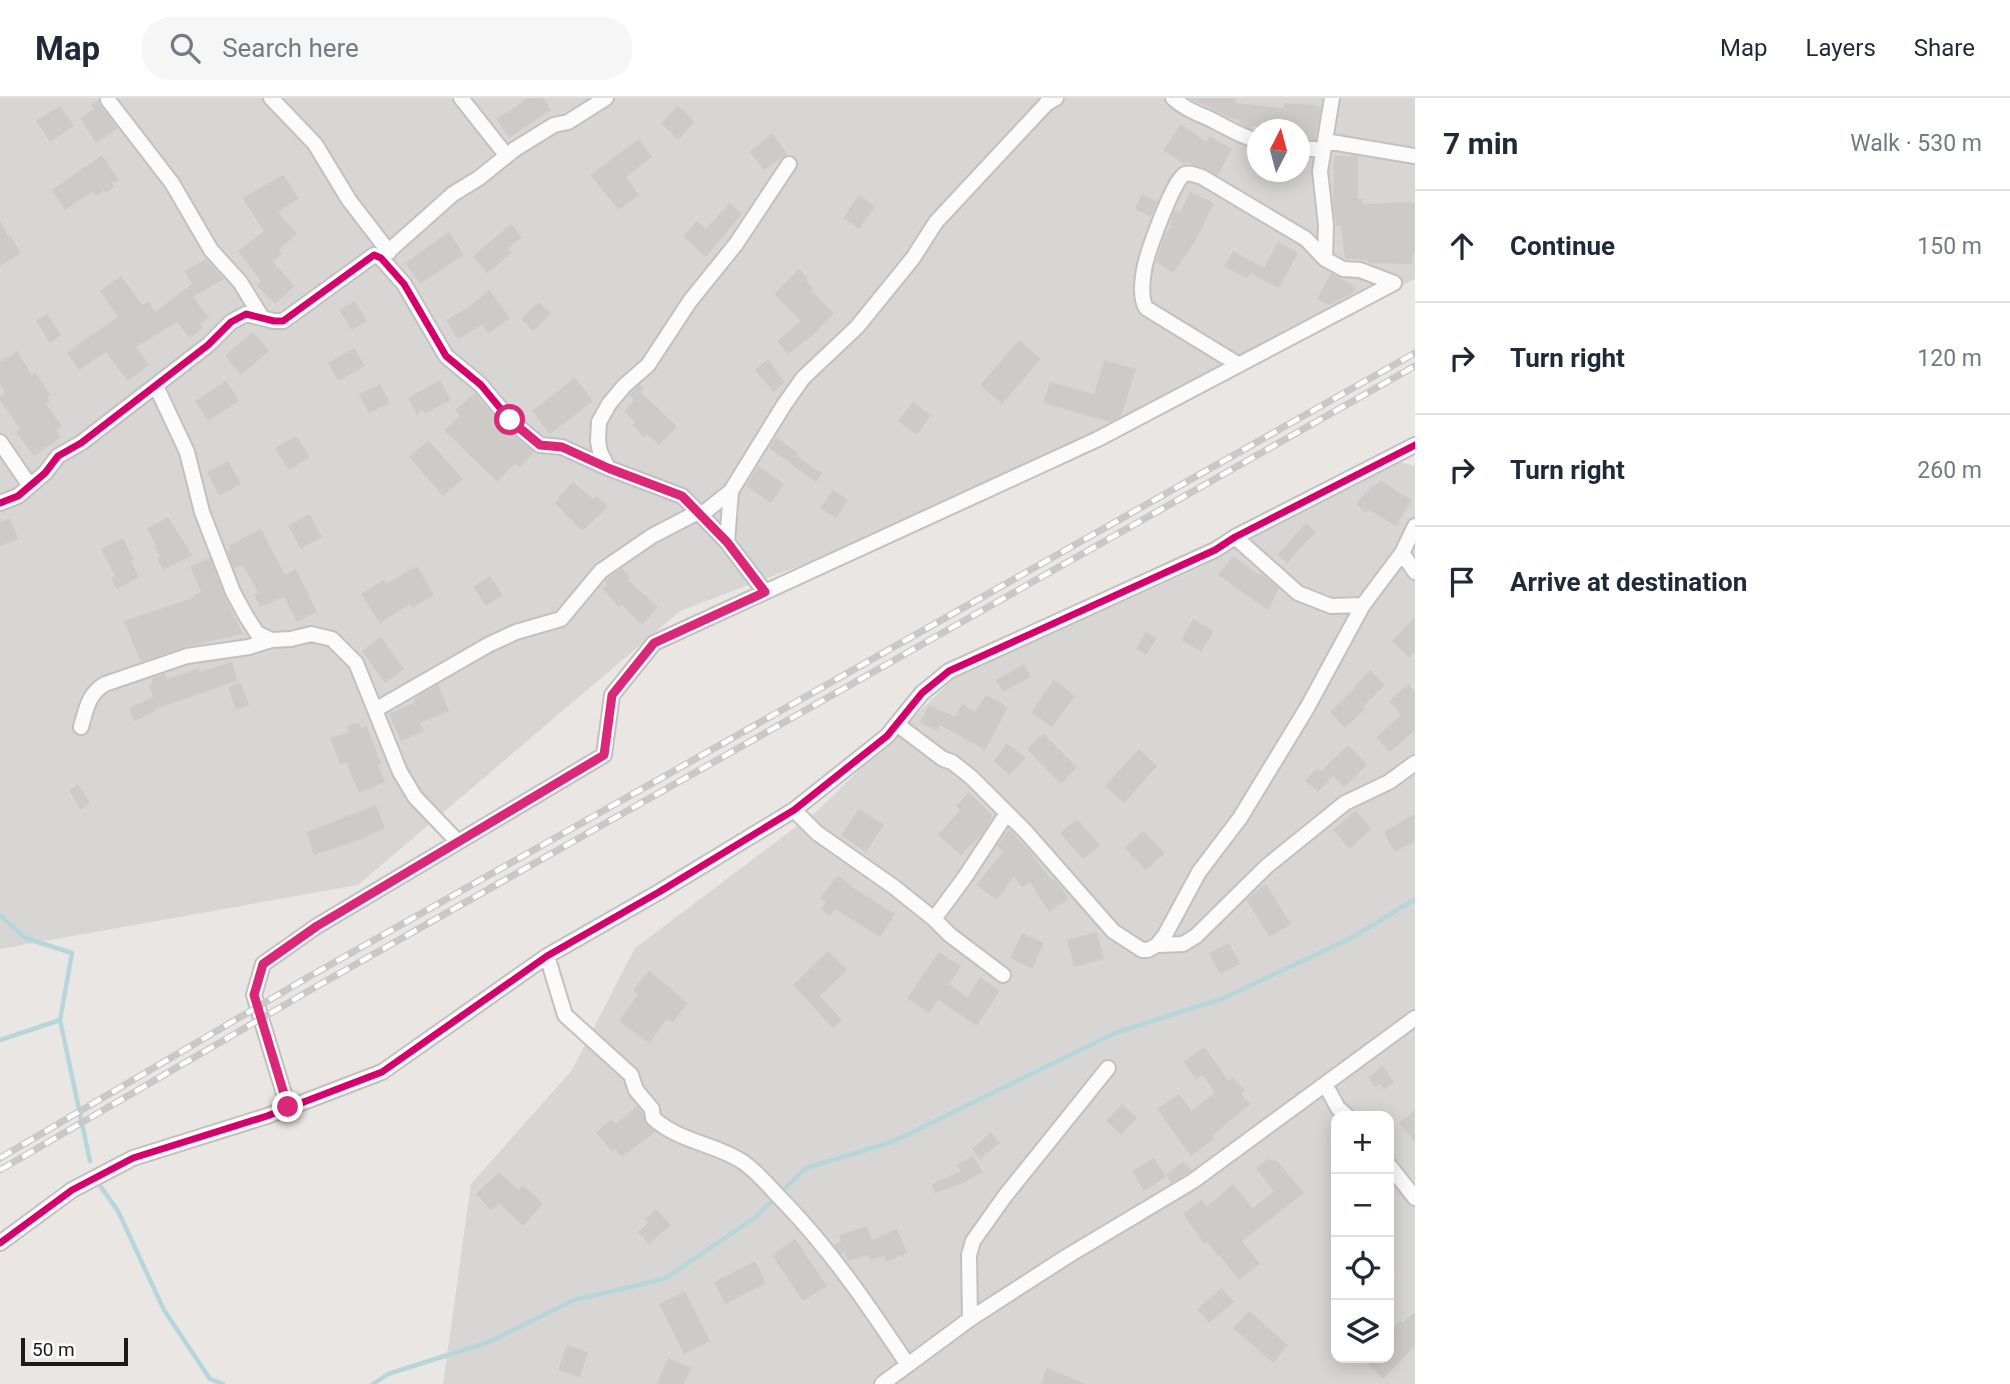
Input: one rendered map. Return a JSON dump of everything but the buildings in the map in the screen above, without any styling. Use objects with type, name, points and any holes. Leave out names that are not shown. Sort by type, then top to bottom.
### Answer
[{"type":"street","points":[[271,98],[315,144],[404,284],[446,356],[481,385],[510,420],[540,445],[562,447],[682,496],[727,542],[765,592]]},
{"type":"street","points":[[461,98],[506,155]]},
{"type":"street","points":[[0,503],[18,496],[45,473],[58,456],[81,443],[156,386],[208,345],[231,322],[246,314],[283,321],[369,258],[385,255],[453,194],[480,177],[506,155],[554,125],[568,122],[606,98]]},
{"type":"street","points":[[1173,98],[1183,107],[1247,138]]},
{"type":"street","points":[[1325,259],[1326,225],[1320,171],[1332,98]]},
{"type":"street","points":[[108,100],[172,183],[211,250],[240,282],[261,316]]},
{"type":"street","points":[[375,710],[488,645],[516,632],[561,619],[601,570],[652,536],[699,513],[731,491],[803,378],[857,327],[913,258],[936,222],[1048,100]]},
{"type":"street","points":[[1310,147],[1324,145],[1415,156]]},
{"type":"street","points":[[608,468],[598,441],[599,422],[609,404],[624,386],[648,365],[690,301],[736,244],[789,164]]},
{"type":"street","points":[[288,1107],[254,995],[263,964],[317,926],[604,755],[612,695],[654,643],[1098,439],[1239,365],[1394,283],[1360,270],[1343,269],[1325,259],[1306,239],[1202,177],[1185,174],[1171,192],[1144,267],[1142,300],[1146,308],[1239,365]]},
{"type":"street","points":[[156,386],[187,452],[202,512],[233,592],[257,633],[271,640]]},
{"type":"street","points":[[0,442],[30,486]]},
{"type":"street","points":[[0,1243],[72,1190],[133,1158],[288,1107],[382,1072],[547,956],[794,810],[898,725],[922,693],[949,671],[1215,551],[1235,537],[1412,450]]},
{"type":"street","points":[[727,542],[731,491]]},
{"type":"street","points":[[1157,945],[1199,872],[1240,818],[1300,719],[1363,605],[1402,553],[1415,526]]},
{"type":"street","points":[[1235,537],[1298,593],[1331,606],[1363,605]]},
{"type":"street","points":[[1402,553],[1415,572]]},
{"type":"street","points":[[80,727],[89,700],[95,690],[105,684],[187,656],[311,634],[332,639],[356,663],[400,772],[415,797],[458,842]]},
{"type":"street","points":[[898,725],[971,777],[1113,931],[1142,950],[1157,945],[1183,944],[1196,936],[1267,866],[1345,803],[1389,782],[1415,763]]},
{"type":"street","points":[[794,810],[817,833],[888,882],[950,935],[1003,975]]},
{"type":"street","points":[[934,919],[1007,813]]},
{"type":"street","points":[[547,956],[565,1015],[631,1075],[636,1090],[652,1109],[653,1118],[687,1140],[742,1162],[765,1182],[807,1226],[851,1280],[908,1365]]},
{"type":"street","points":[[882,1384],[970,1319],[1066,1257],[1193,1181],[1415,1018]]},
{"type":"street","points":[[970,1319],[969,1255],[973,1241],[1013,1186],[1108,1069]]},
{"type":"street","points":[[1325,1084],[1341,1111]]},
{"type":"street","points":[[1394,1171],[1415,1198]]},
{"type":"shaded area","points":[[0,98],[1415,98],[1415,279],[1144,417],[834,553],[680,611],[358,885],[0,949]]},
{"type":"shaded area","points":[[1392,460],[1415,466],[1415,1384],[443,1384],[471,1184],[572,1070],[635,948],[817,811],[954,678],[1203,566]]},
{"type":"waterway","points":[[373,1384],[388,1374],[489,1342],[574,1300],[664,1279],[756,1217],[806,1168],[892,1142],[1115,1033],[1224,998],[1351,938],[1415,899]]},
{"type":"waterway","points":[[0,915],[25,938],[72,953],[60,1020],[90,1161]]},
{"type":"waterway","points":[[0,1040],[60,1020]]},
{"type":"waterway","points":[[101,1187],[118,1211],[164,1310],[210,1379],[223,1384]]},
{"type":"railway","points":[[0,1158],[312,975],[1415,353]]},
{"type":"railway","points":[[0,1170],[319,985],[1415,366]]},
{"type":"cycle path","points":[[0,503],[18,496],[45,473],[58,456],[81,443],[208,345],[231,322],[246,314],[283,321],[374,255],[381,258],[404,284],[446,356],[481,385],[510,420],[540,445],[562,447],[682,496],[701,515]]},
{"type":"cycle path","points":[[0,1243],[72,1190],[133,1158],[267,1116],[382,1072],[547,956],[794,810],[887,736],[922,693],[949,671],[1215,550],[1235,537],[1415,445]]},
{"type":"route","points":[[288,1107],[254,995],[263,964],[317,926],[604,755],[612,695],[654,643],[765,592],[727,542],[682,496],[562,447],[540,445],[510,420]]}]
